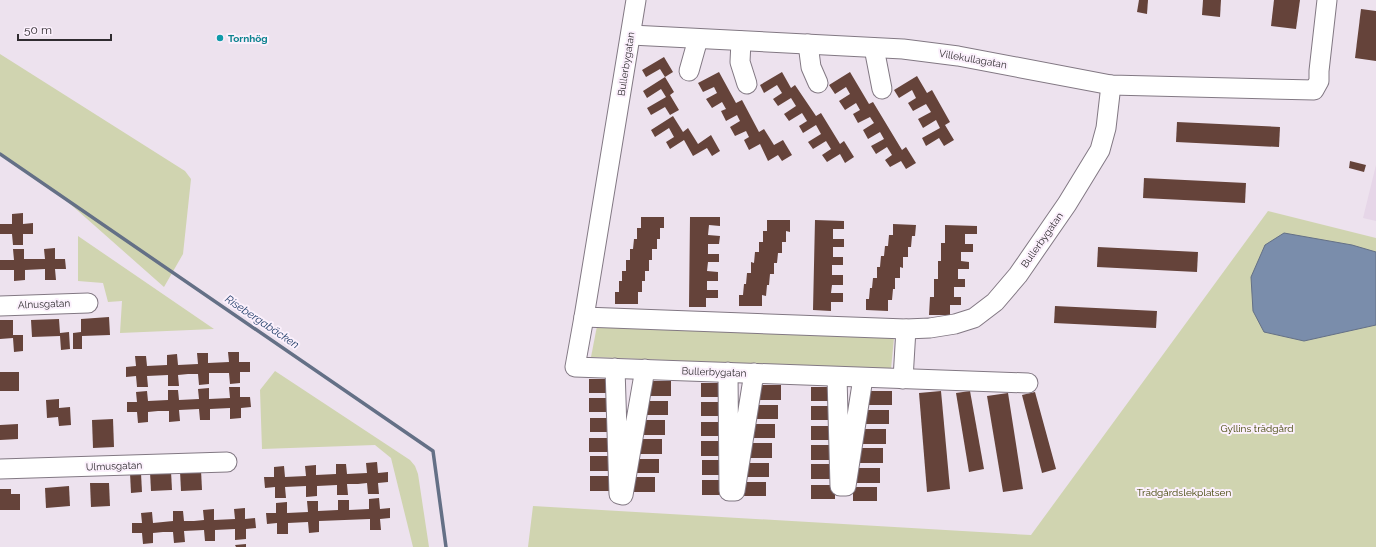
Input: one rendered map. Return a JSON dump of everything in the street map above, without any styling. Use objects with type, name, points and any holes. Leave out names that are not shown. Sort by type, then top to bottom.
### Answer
[{"type":"street","name":"Bullerbygatan","points":[[636,0],[575,367],[1028,383]]},
{"type":"street","name":"Villekullagatan","points":[[631,36],[903,49],[958,56],[1111,85],[1314,90],[1320,81],[1319,71],[1327,0]]},
{"type":"street","points":[[689,71],[698,39]]},
{"type":"street","points":[[742,41],[740,62],[747,84]]},
{"type":"street","points":[[808,44],[811,67],[818,83]]},
{"type":"street","points":[[874,48],[882,89]]},
{"type":"street","name":"Bullerbygatan","points":[[584,317],[906,329],[930,328],[956,324],[974,318],[995,302],[1018,275],[1067,204],[1100,150],[1106,128],[1111,85]]},
{"type":"street","name":"Alnusgatan","points":[[0,306],[88,303]]},
{"type":"street","points":[[903,379],[906,329]]},
{"type":"street","points":[[615,368],[619,494],[623,495],[645,369]]},
{"type":"street","points":[[728,372],[729,491],[735,491],[754,373]]},
{"type":"street","points":[[838,377],[840,486],[846,486],[863,378]]},
{"type":"street","name":"Ulmusgatan","points":[[0,469],[227,462]]},
{"type":"shaded area","points":[[1376,165],[1376,221],[1363,218]]},
{"type":"green space","points":[[0,54],[185,171],[191,179],[183,254],[164,287],[60,195],[0,154]]},
{"type":"green space","name":"Gyllins trädgård","points":[[1268,211],[1376,238],[1376,547],[528,547],[533,506],[1031,535]]},
{"type":"green space","points":[[78,236],[214,329],[120,333],[122,301],[108,302],[103,283],[78,281]]},
{"type":"green space","points":[[597,326],[894,338],[891,369],[591,357]]},
{"type":"green space","points":[[275,371],[410,460],[415,466],[418,474],[429,547],[413,547],[391,458],[375,445],[262,449],[260,390]]},
{"type":"water","points":[[1284,233],[1352,245],[1376,252],[1376,325],[1304,341],[1264,332],[1253,311],[1251,277],[1265,245]]},
{"type":"building","points":[[1139,0],[1148,0],[1147,14],[1137,12]]},
{"type":"building","points":[[1203,0],[1221,0],[1220,17],[1202,15]]},
{"type":"building","points":[[1274,0],[1300,0],[1296,29],[1271,26]]},
{"type":"building","points":[[1361,9],[1376,11],[1376,61],[1355,58]]},
{"type":"building","points":[[664,57],[673,72],[665,77],[660,69],[646,77],[642,70]]},
{"type":"building","points":[[719,72],[736,103],[742,100],[759,132],[764,129],[774,145],[783,140],[792,155],[782,161],[778,155],[768,161],[760,144],[749,150],[744,140],[749,137],[746,131],[735,136],[730,127],[740,121],[737,115],[726,121],[721,111],[726,109],[722,102],[712,108],[706,99],[717,93],[714,87],[703,92],[698,83]]},
{"type":"building","points":[[782,72],[791,88],[795,85],[816,116],[821,113],[840,144],[844,141],[854,157],[845,163],[840,154],[827,162],[822,155],[831,149],[826,141],[813,149],[808,142],[821,134],[816,125],[803,133],[799,126],[807,121],[802,113],[789,121],[784,114],[796,106],[791,98],[778,106],[773,99],[782,93],[777,85],[764,93],[760,85]]},
{"type":"building","points":[[850,72],[869,104],[873,102],[902,150],[906,147],[916,163],[906,169],[901,161],[890,167],[885,160],[892,155],[887,147],[876,154],[871,146],[884,139],[880,132],[868,139],[863,130],[874,123],[870,117],[858,123],[853,114],[860,110],[856,103],[845,110],[839,101],[850,94],[846,87],[835,94],[829,85]]},
{"type":"building","points":[[917,76],[927,93],[932,90],[950,122],[945,125],[954,140],[944,146],[939,138],[926,146],[922,138],[940,128],[936,120],[923,128],[918,119],[931,112],[926,104],[913,111],[908,103],[916,98],[912,90],[899,98],[894,90]]},
{"type":"building","points":[[665,77],[674,92],[670,95],[679,110],[670,115],[665,107],[651,115],[647,108],[666,97],[661,89],[647,98],[643,91]]},
{"type":"building","points":[[673,116],[683,132],[688,128],[698,144],[711,135],[720,151],[712,156],[707,148],[693,156],[684,140],[670,149],[666,142],[674,137],[669,128],[655,137],[651,130]]},
{"type":"building","points":[[1177,122],[1280,127],[1279,147],[1176,142]]},
{"type":"building","points":[[1350,161],[1366,165],[1364,172],[1349,168]]},
{"type":"building","points":[[1144,178],[1246,183],[1245,203],[1143,198]]},
{"type":"building","points":[[23,213],[23,224],[33,223],[33,234],[23,234],[23,245],[13,245],[12,234],[0,234],[0,224],[12,224],[12,214]]},
{"type":"building","points":[[641,217],[664,217],[664,228],[660,228],[660,239],[657,239],[657,249],[652,249],[652,260],[649,260],[649,271],[645,271],[645,281],[642,281],[642,292],[638,292],[638,304],[615,304],[615,292],[619,292],[619,281],[622,281],[622,271],[626,271],[626,260],[630,260],[630,249],[633,249],[634,239],[637,239],[637,228],[641,228]]},
{"type":"building","points":[[690,217],[720,217],[720,226],[709,225],[708,235],[720,236],[719,244],[708,244],[708,254],[719,254],[719,262],[708,262],[707,271],[718,272],[718,281],[707,281],[707,290],[718,290],[718,298],[706,298],[706,307],[689,307]]},
{"type":"building","points":[[767,220],[790,220],[790,232],[786,231],[786,242],[782,242],[782,253],[778,253],[777,263],[774,263],[774,274],[770,274],[766,296],[762,295],[762,306],[739,306],[739,295],[743,295],[747,273],[751,273],[751,262],[754,263],[755,252],[759,252],[759,242],[763,242],[763,231],[767,231]]},
{"type":"building","points":[[815,220],[844,221],[844,229],[833,229],[833,239],[844,239],[844,247],[833,247],[833,257],[843,257],[843,265],[832,265],[832,275],[843,275],[843,285],[832,285],[831,293],[843,293],[843,302],[831,302],[831,311],[813,310]]},
{"type":"building","points":[[893,224],[916,225],[915,236],[912,236],[911,247],[908,247],[908,257],[903,257],[903,268],[900,267],[900,278],[895,278],[895,289],[893,289],[892,300],[888,300],[888,311],[866,310],[866,299],[869,299],[873,278],[877,278],[877,267],[880,267],[881,256],[884,256],[885,246],[888,246],[889,235],[893,235]]},
{"type":"building","points":[[945,225],[977,226],[977,234],[965,234],[965,244],[973,244],[973,252],[961,252],[961,261],[969,262],[969,269],[958,269],[958,279],[965,279],[965,287],[954,287],[954,297],[961,297],[961,305],[950,305],[950,315],[929,315],[930,297],[934,297],[934,279],[938,279],[938,261],[941,261],[941,243],[945,243]]},
{"type":"building","points":[[1098,247],[1198,252],[1197,272],[1097,267]]},
{"type":"building","points":[[55,248],[55,259],[65,259],[66,269],[55,269],[56,280],[45,280],[45,269],[25,270],[25,280],[14,281],[14,270],[0,270],[0,260],[14,260],[13,249],[24,249],[24,259],[45,259],[44,249]]},
{"type":"building","points":[[1055,306],[1157,311],[1156,328],[1054,323]]},
{"type":"building","points":[[109,317],[110,335],[82,336],[82,349],[73,349],[73,333],[81,332],[81,319]]},
{"type":"building","points":[[59,319],[60,333],[69,332],[70,349],[61,350],[60,336],[32,337],[31,320]]},
{"type":"building","points":[[0,320],[13,320],[13,335],[23,335],[23,351],[14,352],[13,338],[0,339]]},
{"type":"building","points":[[228,352],[239,352],[239,362],[250,362],[250,372],[240,372],[240,383],[230,384],[229,373],[209,373],[209,384],[199,385],[198,374],[188,374],[178,375],[179,386],[168,386],[168,375],[147,376],[148,387],[137,387],[136,376],[126,377],[126,367],[136,366],[135,356],[146,356],[147,366],[167,365],[167,355],[177,354],[178,365],[198,364],[197,353],[208,353],[208,363],[229,362]]},
{"type":"building","points":[[0,372],[19,372],[19,391],[0,391]]},
{"type":"building","points":[[589,379],[613,379],[613,393],[589,393]]},
{"type":"building","points":[[648,381],[671,381],[671,396],[648,396]]},
{"type":"building","points":[[701,383],[725,383],[725,397],[701,397]]},
{"type":"building","points":[[758,385],[781,385],[781,400],[758,400]]},
{"type":"building","points":[[229,387],[240,387],[240,397],[250,397],[251,407],[241,408],[241,418],[230,419],[230,408],[210,409],[210,420],[200,420],[199,409],[179,410],[180,421],[169,422],[169,411],[148,412],[148,422],[138,423],[137,412],[127,412],[127,402],[137,402],[136,392],[147,391],[148,401],[168,400],[168,390],[178,390],[179,400],[199,399],[198,389],[209,388],[209,399],[230,398]]},
{"type":"building","points":[[811,387],[834,387],[834,401],[811,401]]},
{"type":"building","points":[[869,391],[892,391],[892,405],[869,405]]},
{"type":"building","points":[[941,391],[950,489],[927,492],[919,393]]},
{"type":"building","points":[[970,391],[984,469],[969,472],[956,393]]},
{"type":"building","points":[[1035,392],[1056,469],[1042,473],[1022,395]]},
{"type":"building","points":[[1008,393],[1023,489],[1003,492],[987,396]]},
{"type":"building","points":[[589,398],[613,398],[613,412],[589,412]]},
{"type":"building","points":[[59,399],[59,408],[70,407],[71,425],[59,426],[58,417],[47,418],[46,400]]},
{"type":"building","points":[[644,401],[668,401],[668,415],[644,415]]},
{"type":"building","points":[[701,402],[725,402],[725,416],[701,416]]},
{"type":"building","points":[[754,405],[778,405],[778,419],[754,419]]},
{"type":"building","points":[[811,406],[834,406],[834,420],[811,420]]},
{"type":"building","points":[[865,410],[889,410],[889,424],[865,424]]},
{"type":"building","points":[[590,418],[613,418],[613,432],[590,432]]},
{"type":"building","points":[[113,419],[114,447],[93,448],[92,420]]},
{"type":"building","points":[[641,420],[665,420],[665,435],[641,435]]},
{"type":"building","points":[[701,422],[725,422],[725,436],[701,436]]},
{"type":"building","points":[[18,424],[18,439],[0,440],[0,425]]},
{"type":"building","points":[[752,424],[775,424],[775,438],[752,438]]},
{"type":"building","points":[[811,426],[835,426],[835,440],[811,440]]},
{"type":"building","points":[[863,429],[886,429],[886,444],[863,444]]},
{"type":"building","points":[[589,438],[613,438],[613,452],[589,452]]},
{"type":"building","points":[[638,439],[662,439],[662,454],[638,454]]},
{"type":"building","points":[[701,441],[725,441],[725,456],[701,456]]},
{"type":"building","points":[[748,443],[772,443],[772,458],[748,458]]},
{"type":"building","points":[[811,445],[834,445],[834,460],[811,460]]},
{"type":"building","points":[[859,448],[883,448],[883,463],[859,463]]},
{"type":"building","points":[[590,456],[614,456],[614,471],[590,471]]},
{"type":"building","points":[[635,459],[659,459],[659,473],[635,473]]},
{"type":"building","points":[[702,460],[725,460],[725,475],[702,475]]},
{"type":"building","points":[[377,462],[378,473],[388,472],[388,482],[378,483],[379,494],[368,494],[367,483],[347,484],[348,495],[337,495],[337,485],[317,486],[317,496],[306,497],[306,486],[285,487],[286,498],[275,498],[275,487],[265,488],[264,477],[274,477],[274,467],[284,466],[285,477],[306,476],[305,466],[316,465],[316,475],[336,474],[336,464],[346,464],[347,474],[367,473],[366,463]]},
{"type":"building","points":[[745,463],[769,463],[769,477],[745,477]]},
{"type":"building","points":[[811,464],[835,464],[835,479],[811,479]]},
{"type":"building","points":[[856,468],[880,468],[880,483],[856,483]]},
{"type":"building","points":[[201,470],[202,490],[181,491],[180,471]]},
{"type":"building","points":[[171,471],[172,490],[151,491],[150,472]]},
{"type":"building","points":[[130,473],[141,473],[142,492],[131,493]]},
{"type":"building","points":[[590,476],[614,476],[614,491],[590,491]]},
{"type":"building","points":[[632,477],[655,477],[655,492],[632,492]]},
{"type":"building","points":[[702,480],[725,480],[725,495],[702,495]]},
{"type":"building","points":[[742,482],[766,482],[766,496],[742,496]]},
{"type":"building","points":[[90,483],[109,483],[110,506],[91,507]]},
{"type":"building","points":[[811,485],[835,485],[835,499],[811,499]]},
{"type":"building","points":[[69,486],[70,506],[46,508],[45,488]]},
{"type":"building","points":[[853,487],[877,487],[877,501],[853,501]]},
{"type":"building","points":[[0,489],[11,489],[11,494],[20,494],[20,510],[0,510]]},
{"type":"building","points":[[379,498],[380,509],[390,508],[390,518],[380,519],[381,530],[370,530],[370,519],[319,521],[319,532],[309,533],[308,522],[288,523],[288,534],[277,534],[277,523],[267,524],[266,513],[276,513],[276,503],[287,502],[287,513],[308,512],[307,501],[318,501],[318,511],[338,510],[338,500],[349,500],[349,510],[369,509],[369,499]]},
{"type":"building","points":[[245,508],[245,519],[255,518],[256,528],[246,529],[246,539],[235,540],[235,529],[215,530],[215,541],[205,541],[204,530],[184,531],[185,542],[174,543],[173,532],[153,533],[153,543],[143,544],[142,533],[132,533],[132,523],[142,523],[141,513],[152,512],[153,523],[173,521],[173,511],[183,511],[184,521],[204,520],[203,510],[214,509],[214,520],[235,519],[234,509]]},
{"type":"building","points":[[246,544],[246,547],[236,547],[235,545]]},
{"type":"waterway","name":"Risebergabäcken","points":[[0,154],[433,451],[446,547]]},
{"type":"place","name":"Tornhög","points":[[220,38]]},
{"type":"park label","name":"Trädgårdslekplatsen","points":[[1184,492]]}]
